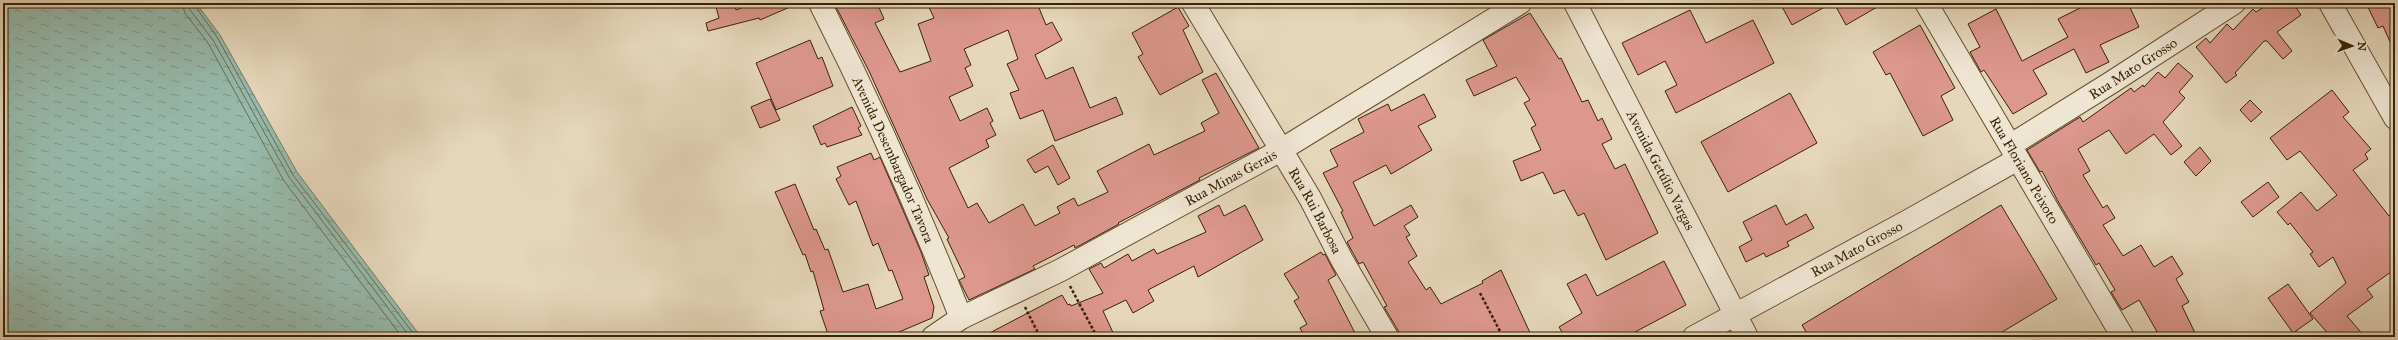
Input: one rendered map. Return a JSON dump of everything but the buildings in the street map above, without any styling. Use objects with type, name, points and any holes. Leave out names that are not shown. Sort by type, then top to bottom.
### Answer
[{"type":"street","name":"Avenida Desembargador Tavora","points":[[820,3],[865,93],[920,214],[961,318]]},
{"type":"street","name":"Rua Rui Barbosa","points":[[1193,3],[1281,150],[1387,337]]},
{"type":"street","name":"Rua Minas Gerais","points":[[933,337],[961,318],[1018,292],[1061,270],[1281,150],[1520,3]]},
{"type":"street","name":"Avenida Getúlio Vargas","points":[[1575,3],[1734,315],[1747,337]]},
{"type":"street","name":"Rua Floriano Peixoto","points":[[1926,3],[2123,337]]},
{"type":"street","name":"Rua Mato Grosso","points":[[1694,337],[1908,221],[2014,152],[2112,82],[2234,3]]},
{"type":"street","points":[[2330,3],[2395,118]]},
{"type":"path","points":[[1061,270],[1097,337]]},
{"type":"path","points":[[1018,292],[1040,337]]},
{"type":"path","points":[[1480,293],[1503,337]]},
{"type":"water","points":[[3,3],[196,3],[220,35],[297,172],[421,337],[3,337]]}]
